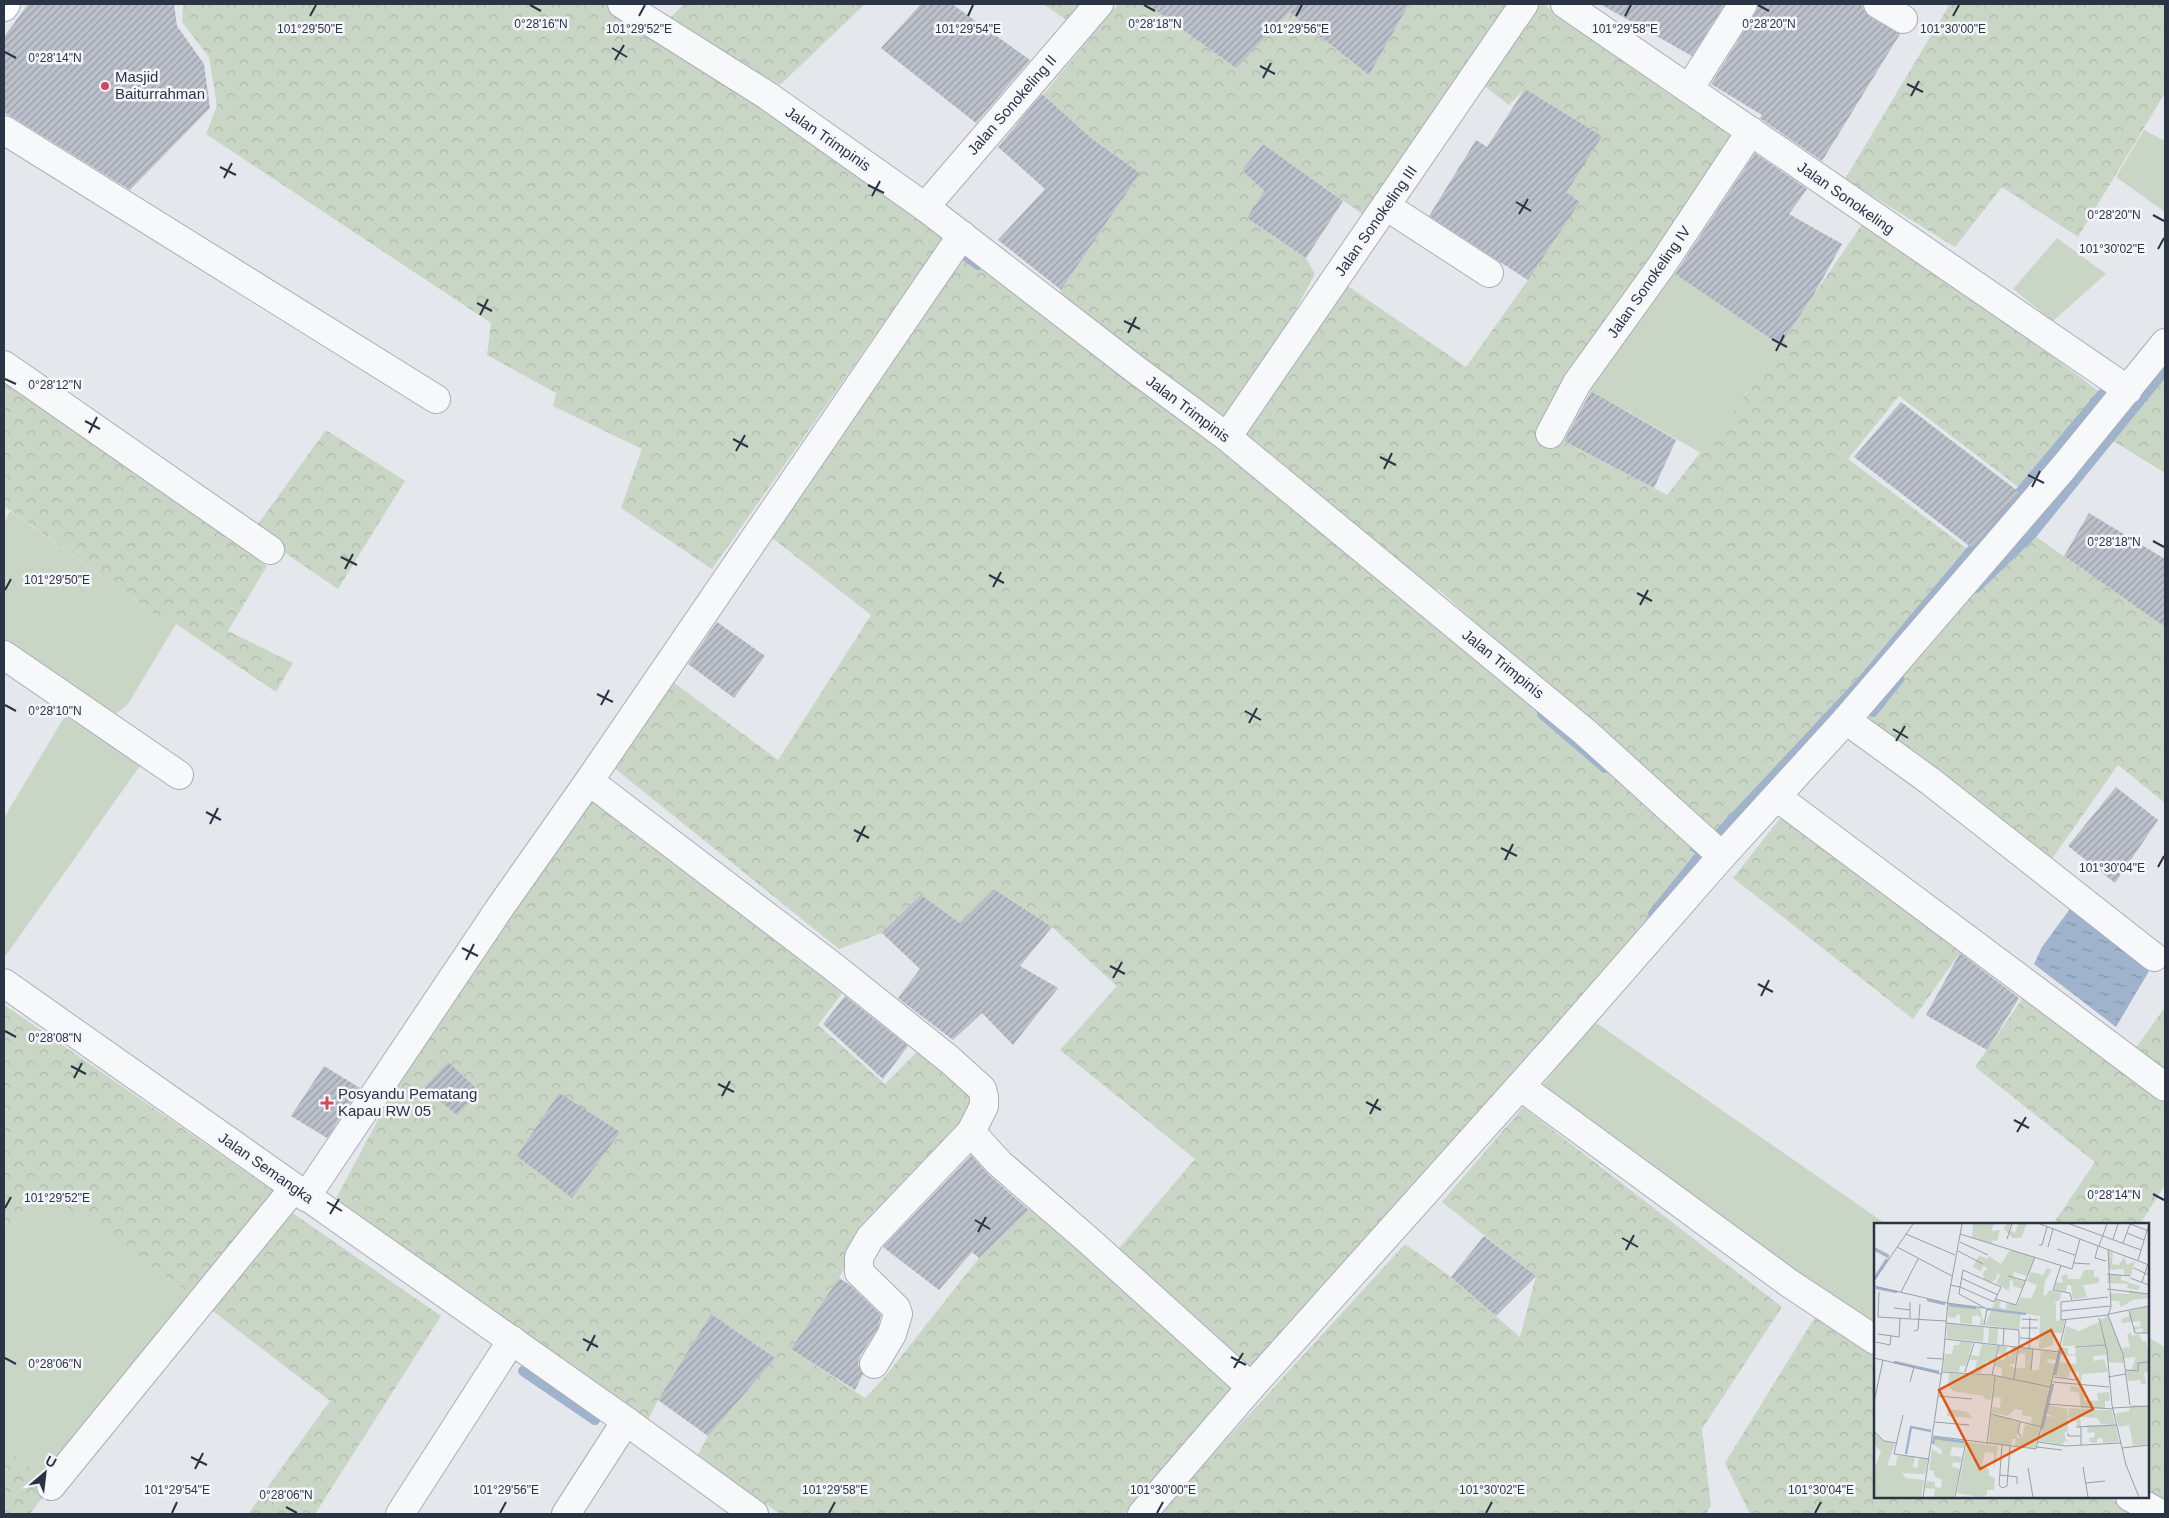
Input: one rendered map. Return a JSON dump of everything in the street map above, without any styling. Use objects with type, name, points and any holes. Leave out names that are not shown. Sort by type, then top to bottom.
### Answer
[{"type":"street","name":"Jalan Trimpinis","points":[[622,4],[768,96],[925,207],[1135,369],[1227,437],[1585,732],[1722,856]]},
{"type":"street","name":"Jalan Sonokeling II","points":[[925,207],[1099,4]]},
{"type":"street","name":"Jalan Sonokeling III","points":[[1227,437],[1524,4]]},
{"type":"street","name":"Jalan Sonokeling","points":[[1565,4],[2128,390]]},
{"type":"street","points":[[1689,89],[1743,4]]},
{"type":"street","points":[[1878,4],[1903,19]]},
{"type":"street","points":[[4,130],[436,399]]},
{"type":"street","name":"Jalan Sonokeling IV","points":[[1550,434],[1577,383],[1662,265],[1751,131]]},
{"type":"street","points":[[1386,206],[1489,273]]},
{"type":"street","points":[[51,1486],[300,1192],[589,781],[962,235]]},
{"type":"street","points":[[1142,1514],[1251,1387],[1520,1086],[1722,856],[1846,720],[2128,390],[2165,343]]},
{"type":"street","points":[[4,365],[270,550]]},
{"type":"street","points":[[4,656],[179,775]]},
{"type":"street","points":[[1846,720],[1930,781],[2154,957]]},
{"type":"street","points":[[589,781],[835,968],[982,1089],[984,1106],[971,1132],[894,1210],[870,1238],[859,1257],[859,1272],[896,1308],[898,1314],[892,1334],[874,1364]]},
{"type":"street","points":[[1777,797],[2165,1087]]},
{"type":"street","name":"Jalan Semangka","points":[[4,983],[512,1340],[754,1514]]},
{"type":"street","points":[[1520,1086],[1789,1283],[1874,1339]]},
{"type":"street","points":[[971,1132],[999,1163],[1087,1239],[1251,1387]]},
{"type":"street","points":[[400,1514],[512,1340]]},
{"type":"street","points":[[566,1514],[626,1421]]},
{"type":"street","points":[[2132,1498],[2161,1514]]},
{"type":"green space","points":[[183,4],[604,4],[770,110],[945,235],[712,569],[621,508],[642,449],[553,406],[556,393],[487,355],[491,323],[206,134],[217,106],[209,57],[182,22]]},
{"type":"green space","points":[[684,4],[865,4],[780,85],[669,19]]},
{"type":"green space","points":[[1043,4],[1083,4],[1068,21]]},
{"type":"green space","points":[[1118,4],[1147,4],[1236,68],[1288,12],[1277,4],[1295,4],[1290,13],[1369,75],[1409,4],[1511,4],[1362,214],[1263,144],[1242,170],[1264,191],[1247,218],[1306,258],[1315,274],[1227,437],[1057,309],[1061,290],[1140,173],[1092,139],[1043,95]]},
{"type":"green space","points":[[1534,4],[1543,4],[1736,136],[1550,434],[1667,495],[1747,393],[1869,214],[2102,394],[2021,489],[1899,396],[1848,459],[1970,551],[1862,681],[1716,837],[1438,589],[1432,594],[1232,430],[1336,278],[1466,367],[1528,280],[1580,202],[1553,186],[1602,136],[1525,89],[1509,105],[1482,84]]},
{"type":"green space","points":[[1950,4],[2165,4],[2165,93],[2078,237],[2002,187],[1955,247],[1845,179]]},
{"type":"green space","points":[[2144,130],[2165,141],[2165,212],[2116,177]]},
{"type":"green space","points":[[2057,238],[2106,274],[2053,321],[2013,289]]},
{"type":"green space","points":[[960,252],[1225,448],[1568,736],[1702,853],[1541,1053],[1251,1373],[1115,1253],[1195,1159],[1060,1050],[1117,986],[1052,927],[994,889],[960,923],[921,895],[882,933],[839,949],[613,767],[673,682],[778,760],[871,615],[771,537]]},
{"type":"green space","points":[[1662,265],[1780,345],[1747,393],[1701,453],[1577,383]]},
{"type":"green space","points":[[2165,370],[2165,473],[2110,439]]},
{"type":"green space","points":[[4,380],[267,566],[228,631],[293,663],[276,692],[176,624],[159,617],[4,506]]},
{"type":"green space","points":[[326,430],[405,481],[338,589],[253,531]]},
{"type":"green space","points":[[10,511],[159,617],[176,624],[128,704],[112,717],[4,646],[4,524]]},
{"type":"green space","points":[[2032,534],[2165,627],[2165,803],[2118,765],[2051,860],[1866,720],[1955,609]]},
{"type":"green space","points":[[65,716],[142,763],[4,958],[4,818]]},
{"type":"green space","points":[[592,797],[847,987],[818,1025],[885,1084],[922,1047],[970,1088],[975,1108],[866,1230],[839,1278],[791,1349],[865,1398],[884,1378],[979,1258],[1035,1204],[1240,1386],[1124,1514],[780,1514],[698,1455],[708,1436],[774,1358],[711,1314],[658,1400],[645,1426],[332,1206],[388,1101]]},
{"type":"green space","points":[[1786,811],[1966,944],[1913,1019],[1733,878]]},
{"type":"green space","points":[[2027,992],[2165,1098],[2165,1185],[2141,1223],[2054,1223],[2095,1162],[1975,1067]]},
{"type":"green space","points":[[6,1006],[279,1195],[202,1302],[40,1188],[4,1238],[4,1009]]},
{"type":"green space","points":[[2165,1007],[2165,1077],[2133,1052]]},
{"type":"green space","points":[[1595,1022],[1885,1223],[1874,1223],[1874,1324],[1774,1257],[1540,1088]]},
{"type":"green space","points":[[1523,1107],[1782,1307],[1702,1429],[1711,1506],[1706,1514],[1158,1514],[1405,1244],[1451,1277],[1520,1337],[1536,1276],[1442,1202]]},
{"type":"green space","points":[[40,1188],[202,1302],[51,1486],[4,1447],[4,1238]]},
{"type":"green space","points":[[284,1207],[441,1316],[315,1514],[248,1514],[330,1401],[209,1308]]},
{"type":"green space","points":[[1818,1312],[1874,1349],[1874,1498],[2110,1498],[2139,1514],[1750,1514],[1725,1463]]},
{"type":"green space","points":[[2149,1338],[2165,1347],[2165,1506],[2149,1497]]},
{"type":"green space","points":[[4,1447],[51,1486],[30,1514],[4,1514]]},
{"type":"water","points":[[2075,902],[2152,966],[2116,1027],[2034,964],[2042,947]]},
{"type":"building","name":"Masjid Baiturrahman","points":[[28,4],[174,4],[177,26],[204,64],[210,108],[130,190],[4,112],[4,37]]},
{"type":"building","points":[[921,4],[952,4],[1030,60],[976,123],[881,48]]},
{"type":"building","points":[[1147,4],[1409,4],[1369,75],[1289,12],[1236,68]]},
{"type":"building","points":[[1600,4],[1725,4],[1692,56]]},
{"type":"building","points":[[1758,4],[1861,4],[1870,17],[1900,34],[1822,161],[1761,119],[1762,115],[1711,84],[1756,12]]},
{"type":"building","points":[[1525,89],[1602,136],[1566,193],[1580,202],[1528,280],[1429,216],[1476,140],[1487,147]]},
{"type":"building","points":[[1042,94],[1092,139],[1140,173],[1061,290],[998,240],[1045,189],[998,147]]},
{"type":"building","points":[[1263,144],[1343,201],[1306,258],[1247,218],[1264,191],[1242,170]]},
{"type":"building","points":[[1755,153],[1807,189],[1789,214],[1842,244],[1813,296],[1780,345],[1675,274]]},
{"type":"building","points":[[1591,391],[1676,440],[1654,488],[1564,441]]},
{"type":"building","points":[[1901,402],[2019,492],[1972,548],[1854,457]]},
{"type":"building","points":[[2089,513],[2165,559],[2165,627],[2064,556]]},
{"type":"building","points":[[717,622],[765,656],[734,698],[688,664]]},
{"type":"building","points":[[2116,787],[2158,820],[2115,883],[2068,846]]},
{"type":"building","points":[[994,889],[1052,927],[1020,966],[1058,988],[1013,1045],[982,1013],[953,1040],[898,998],[920,969],[882,933],[921,895],[960,923]]},
{"type":"building","points":[[1960,953],[2019,998],[1987,1050],[1926,1015]]},
{"type":"building","points":[[845,996],[908,1046],[883,1079],[823,1024]]},
{"type":"building","points":[[448,1062],[480,1092],[457,1115],[424,1088]]},
{"type":"building","name":"Posyandu Pematang Kapau RW 05","points":[[324,1066],[360,1088],[327,1138],[291,1116]]},
{"type":"building","points":[[559,1093],[620,1132],[572,1198],[517,1156]]},
{"type":"building","points":[[971,1155],[989,1175],[1029,1210],[979,1258],[972,1252],[939,1290],[883,1247]]},
{"type":"building","points":[[1484,1236],[1536,1276],[1496,1316],[1451,1277]]},
{"type":"building","points":[[839,1278],[850,1285],[881,1315],[878,1328],[860,1356],[858,1364],[863,1374],[855,1390],[791,1349]]},
{"type":"building","points":[[711,1314],[775,1358],[708,1436],[658,1400]]},
{"type":"waterway","points":[[956,258],[960,252],[978,265]]},
{"type":"waterway","points":[[1976,588],[2032,534],[2165,370]]},
{"type":"waterway","points":[[1716,837],[1862,681],[2102,394]]},
{"type":"waterway","points":[[1873,712],[1899,679]]},
{"type":"waterway","points":[[1542,714],[1605,768]]},
{"type":"waterway","points":[[1653,914],[1702,853],[1695,847]]},
{"type":"waterway","points":[[523,1371],[595,1420]]},
{"type":"place","name":"Masjid Baiturrahman","points":[[105,86]]},
{"type":"place","name":"Posyandu Pematang Kapau RW 05","points":[[327,1103]]}]
